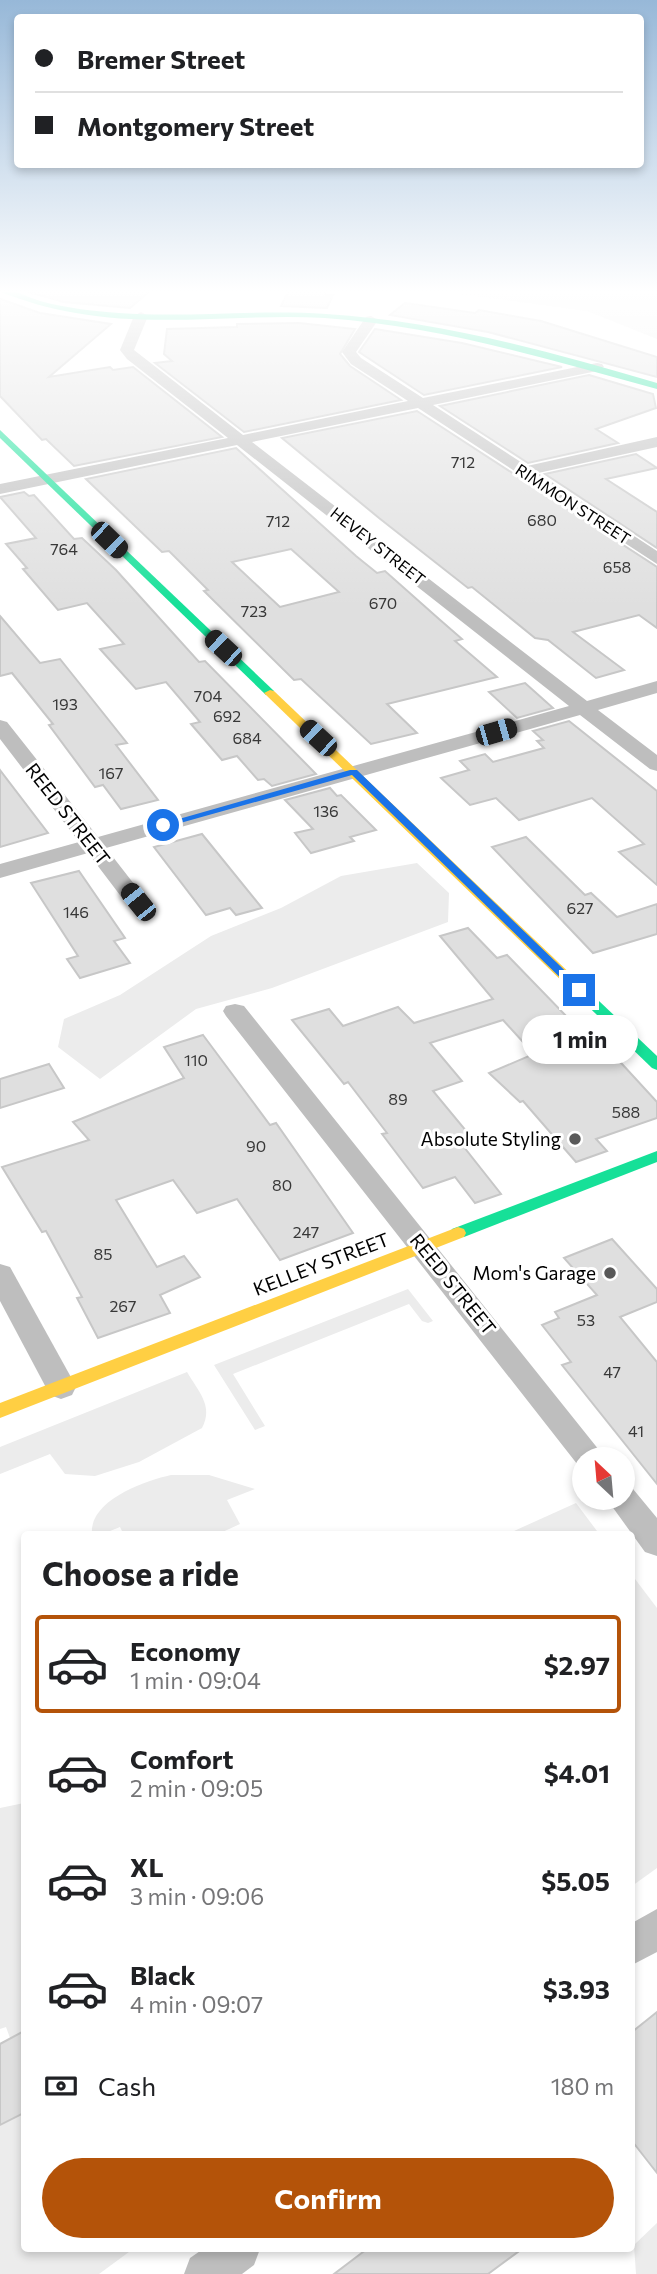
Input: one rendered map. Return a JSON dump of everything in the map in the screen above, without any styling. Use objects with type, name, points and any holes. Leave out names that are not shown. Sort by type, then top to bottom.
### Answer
[{"type":"street","name":"HEVEY STREET","points":[[185,395],[657,765]]},
{"type":"street","name":"RIMMON STREET","points":[[408,395],[523,472],[653,553]]},
{"type":"street","points":[[0,489],[463,395]]},
{"type":"street","points":[[0,433],[657,1065]]},
{"type":"street","points":[[523,472],[657,442]]},
{"type":"street","points":[[0,871],[657,687]]},
{"type":"street","name":"REED STREET","points":[[0,726],[138,902]]},
{"type":"street","name":"REED STREET","points":[[235,1011],[582,1447]]},
{"type":"street","name":"KELLEY STREET","points":[[0,1411],[657,1156]]},
{"type":"street","points":[[0,1275],[61,1387]]},
{"type":"street","points":[[632,1510],[657,1542]]},
{"type":"street","points":[[635,1944],[657,1928]]},
{"type":"street","points":[[206,2274],[235,2252]]},
{"type":"shaded area","points":[[417,863],[449,893],[448,922],[272,988],[196,1009],[100,1079],[58,1047],[64,1019],[120,995],[211,936],[281,908],[341,876]]},
{"type":"shaded area","points":[[408,1289],[433,1321],[422,1321],[409,1304],[233,1374],[265,1426],[255,1430],[214,1365]]},
{"type":"shaded area","points":[[187,1372],[200,1392],[205,1406],[202,1428],[139,1462],[95,1476],[65,1474],[50,1454],[0,1474],[0,1447]]},
{"type":"shaded area","points":[[171,1475],[209,1475],[255,1489],[227,1500],[240,1524],[225,1531],[122,1531],[120,1527],[110,1531],[92,1531],[99,1512],[108,1503],[120,1494]]},
{"type":"shaded area","points":[[572,1505],[572,1510],[581,1510],[597,1531],[514,1531]]},
{"type":"shaded area","points":[[635,1579],[657,1608],[657,1868],[635,1884]]},
{"type":"shaded area","points":[[21,1804],[21,2032],[10,2038],[6,2027],[0,2029],[0,1808]]},
{"type":"shaded area","points":[[21,2114],[21,2252],[129,2252],[99,2274],[0,2274],[0,2125]]},
{"type":"shaded area","points":[[657,2223],[657,2274],[636,2274],[635,2244]]},
{"type":"building","points":[[169,395],[222,437],[74,466],[46,439],[42,440],[0,396]]},
{"type":"building","points":[[196,395],[394,395],[401,400],[244,432]]},
{"type":"building","points":[[492,395],[653,395],[656,408],[596,429],[618,443],[528,463],[440,406]]},
{"type":"building","points":[[417,411],[657,567],[657,628],[639,615],[573,632],[624,670],[596,678],[548,640],[535,638],[379,518],[282,438]]},
{"type":"building","points":[[236,448],[356,556],[377,573],[385,571],[462,639],[455,641],[497,677],[387,704],[417,733],[371,744],[301,679],[294,680],[204,591],[208,590],[169,551],[162,552],[86,479]],"holes":[[[291,549],[339,592],[280,607],[232,562]]]},
{"type":"building","points":[[636,454],[657,468],[606,479],[657,512],[657,548],[545,474]]},
{"type":"building","points":[[24,492],[29,496],[34,495],[74,539],[82,538],[116,570],[199,662],[205,661],[316,774],[272,786],[264,779],[258,780],[237,756],[222,760],[191,724],[200,722],[166,682],[136,689],[100,649],[124,644],[87,603],[58,610],[23,569],[27,568],[6,544],[36,538],[0,497]]},
{"type":"building","points":[[0,616],[40,663],[60,659],[127,743],[116,745],[158,800],[121,809],[103,785],[95,787],[49,725],[53,724],[12,673],[0,676]]},
{"type":"building","points":[[525,683],[553,708],[517,718],[489,692]]},
{"type":"building","points":[[569,721],[657,791],[657,885],[619,852],[644,844],[592,798],[519,820],[496,798],[470,805],[441,778],[469,770],[460,761],[485,754],[493,762],[544,748],[537,741],[543,740],[533,731]]},
{"type":"building","points":[[0,770],[48,833],[0,847]]},
{"type":"building","points":[[330,788],[337,796],[341,795],[376,830],[350,837],[354,841],[311,853],[295,833],[313,829],[285,800]]},
{"type":"building","points":[[202,834],[262,908],[236,915],[230,908],[206,915],[154,847]]},
{"type":"building","points":[[526,837],[585,895],[591,893],[617,917],[657,904],[657,934],[593,953],[492,847]]},
{"type":"building","points":[[79,871],[125,938],[114,941],[130,963],[80,978],[67,959],[78,956],[31,883]]},
{"type":"building","points":[[468,928],[497,958],[507,955],[570,1020],[576,1018],[657,1102],[657,1118],[596,1139],[607,1151],[576,1162],[523,1101],[520,1102],[489,1073],[534,1054],[503,1020],[430,1043],[462,1081],[433,1091],[472,1138],[460,1142],[501,1194],[475,1203],[455,1177],[423,1188],[382,1134],[387,1133],[348,1082],[344,1084],[292,1020],[329,1009],[343,1026],[398,1007],[414,1023],[493,999],[440,936]]},
{"type":"building","points":[[203,1035],[270,1125],[276,1123],[353,1233],[280,1260],[237,1199],[197,1213],[173,1180],[116,1200],[157,1267],[184,1256],[200,1277],[160,1295],[170,1313],[98,1338],[77,1298],[82,1297],[46,1231],[42,1232],[2,1167],[89,1140],[73,1122],[184,1078],[164,1047]]},
{"type":"building","points":[[49,1064],[64,1088],[0,1108],[0,1079]]},
{"type":"building","points":[[612,1239],[657,1289],[657,1302],[620,1317],[657,1362],[657,1484],[635,1456],[635,1447],[627,1447],[562,1365],[571,1362],[542,1325],[559,1318],[555,1312],[597,1295],[564,1258]]},
{"type":"building","points":[[657,2012],[657,2173],[635,2145],[635,2030]]},
{"type":"building","points":[[21,2033],[21,2114],[0,2125],[0,2044]]},
{"type":"building","points":[[363,2252],[518,2252],[488,2274],[334,2274]]},
{"type":"traffic: fast","points":[[0,433],[270,693]]},
{"type":"traffic: fast","points":[[574,985],[657,1065]]},
{"type":"traffic: fast","points":[[458,1233],[657,1156]]},
{"type":"traffic: slow","points":[[270,693],[574,985]]},
{"type":"traffic: slow","points":[[0,1411],[458,1233]]},
{"type":"place","name":"Absolute Styling","points":[[575,1139]]},
{"type":"place","name":"Mom's Garage","points":[[610,1273]]},
{"type":"route","points":[[163,825],[354,772],[579,990]]}]
